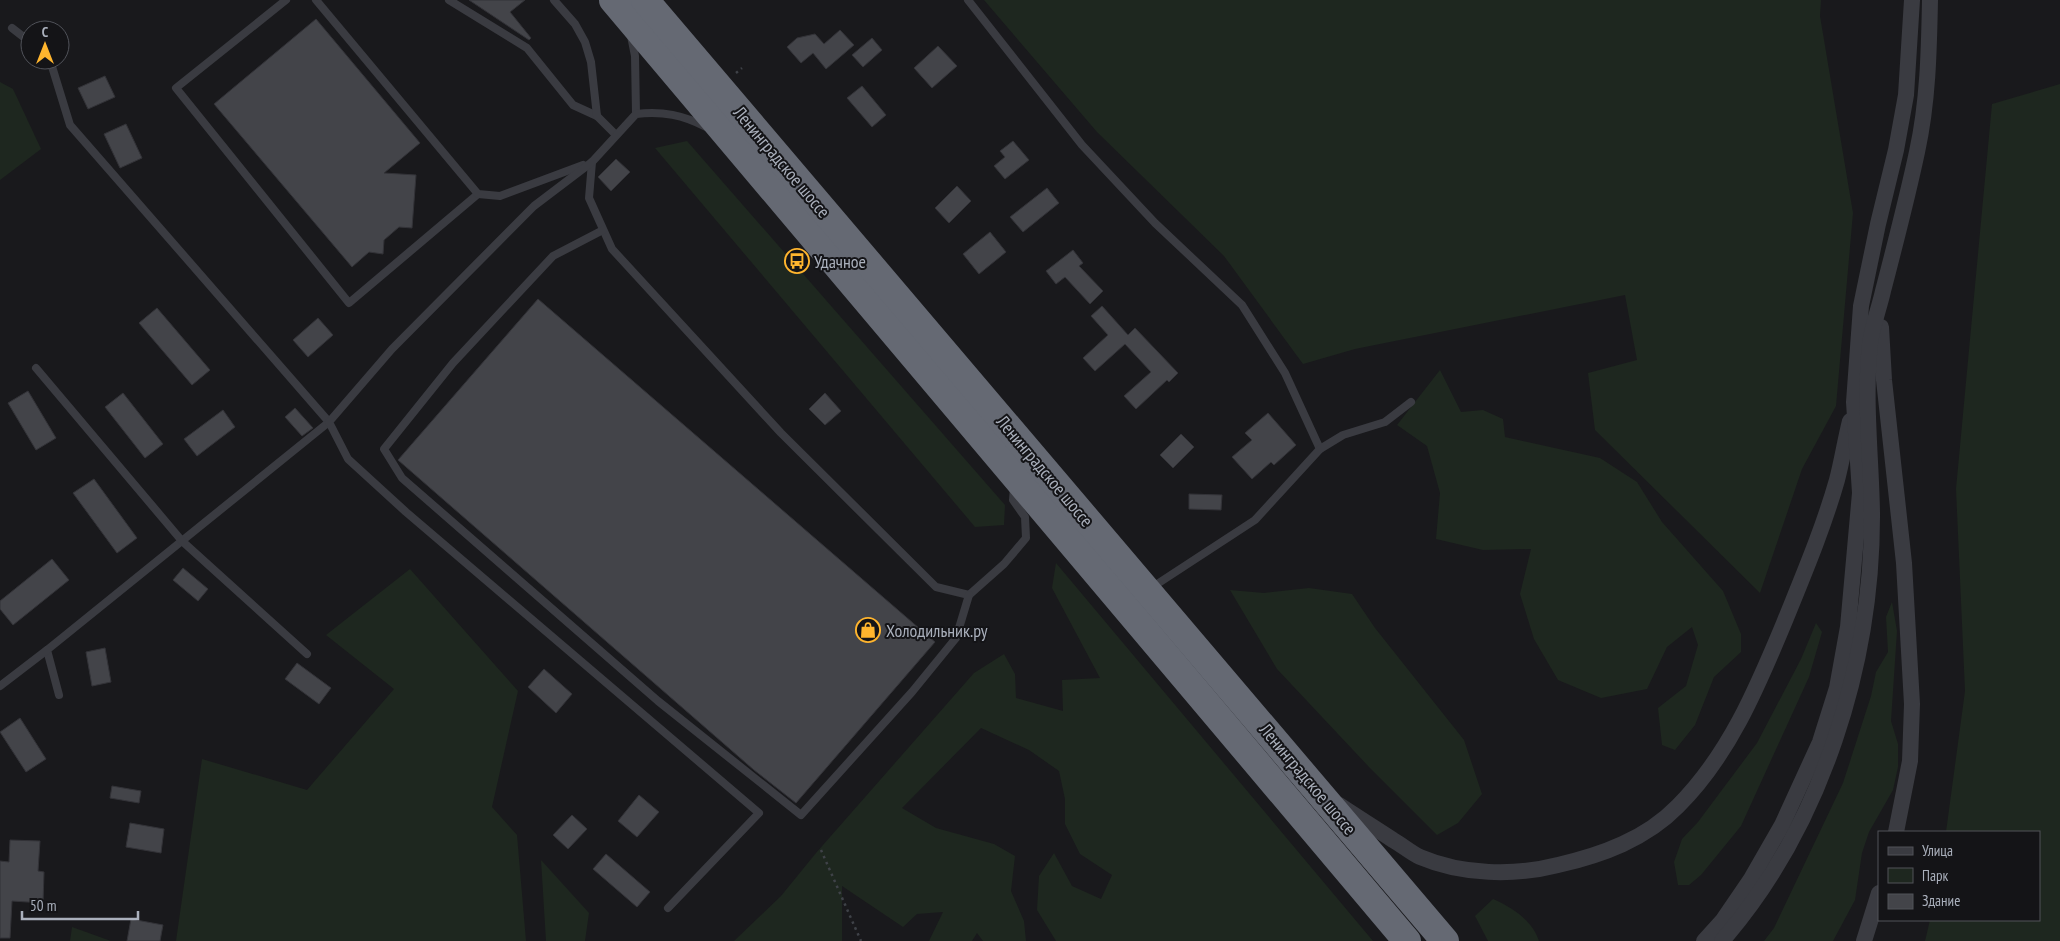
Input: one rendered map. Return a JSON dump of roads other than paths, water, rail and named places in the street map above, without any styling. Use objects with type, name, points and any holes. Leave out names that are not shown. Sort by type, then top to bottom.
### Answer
[{"type":"highway","name":"Ленинградское шоссе","points":[[628,5],[731,138],[1407,941]]},
{"type":"highway","name":"Ленинградское шоссе","points":[[628,5],[1147,591],[1445,941]]},
{"type":"street","points":[[1704,941],[1724,920],[1782,825],[1820,742],[1837,688],[1848,627],[1860,494],[1854,402],[1861,306],[1896,150],[1906,95],[1912,0]]},
{"type":"street","points":[[1722,941],[1745,915],[1781,856],[1807,807],[1830,753],[1851,691],[1862,627],[1872,514],[1867,407],[1870,342],[1919,141],[1926,92],[1930,0]]},
{"type":"street","points":[[1883,292],[1880,337],[1904,563],[1912,704],[1910,761],[1896,831]]},
{"type":"street","points":[[1318,791],[1420,857],[1456,868],[1484,871],[1535,871],[1615,849],[1648,830],[1678,807],[1706,774],[1736,728],[1757,686],[1814,548],[1837,479],[1854,402]]},
{"type":"street","points":[[1864,941],[1878,896]]},
{"type":"lane","points":[[286,0],[176,88],[349,303],[478,194]]},
{"type":"lane","points":[[316,0],[478,194],[500,196],[592,162]]},
{"type":"lane","points":[[449,0],[527,48],[572,105],[597,116],[616,135]]},
{"type":"lane","points":[[554,0],[575,24],[585,42],[591,62],[597,116]]},
{"type":"lane","points":[[968,0],[1082,145],[1155,223],[1242,305],[1285,373],[1320,449]]},
{"type":"lane","points":[[628,5],[635,56],[636,114]]},
{"type":"lane","points":[[12,28],[20,34]]},
{"type":"lane","points":[[53,70],[70,125],[329,422],[348,459],[406,512],[759,813],[668,908]]},
{"type":"lane","points":[[0,686],[329,422],[392,349],[534,206],[592,162],[636,114],[657,112],[685,117],[731,138]]},
{"type":"lane","points":[[592,162],[589,198],[612,249],[781,433],[936,587],[969,595]]},
{"type":"lane","points":[[603,230],[554,256],[453,363],[384,449],[402,478],[658,702],[801,815],[912,692],[956,638],[969,595],[1004,564],[1026,538],[1025,517],[1013,500],[1014,475]]},
{"type":"lane","points":[[36,368],[182,541],[307,654]]},
{"type":"lane","points":[[1147,591],[1255,520],[1320,449],[1343,435],[1385,422],[1411,402]]},
{"type":"lane","points":[[47,650],[59,696]]},
{"type":"place","name":"Удачное","points":[[797,261]]},
{"type":"place","name":"Холодильник.ру","points":[[868,630]]}]
